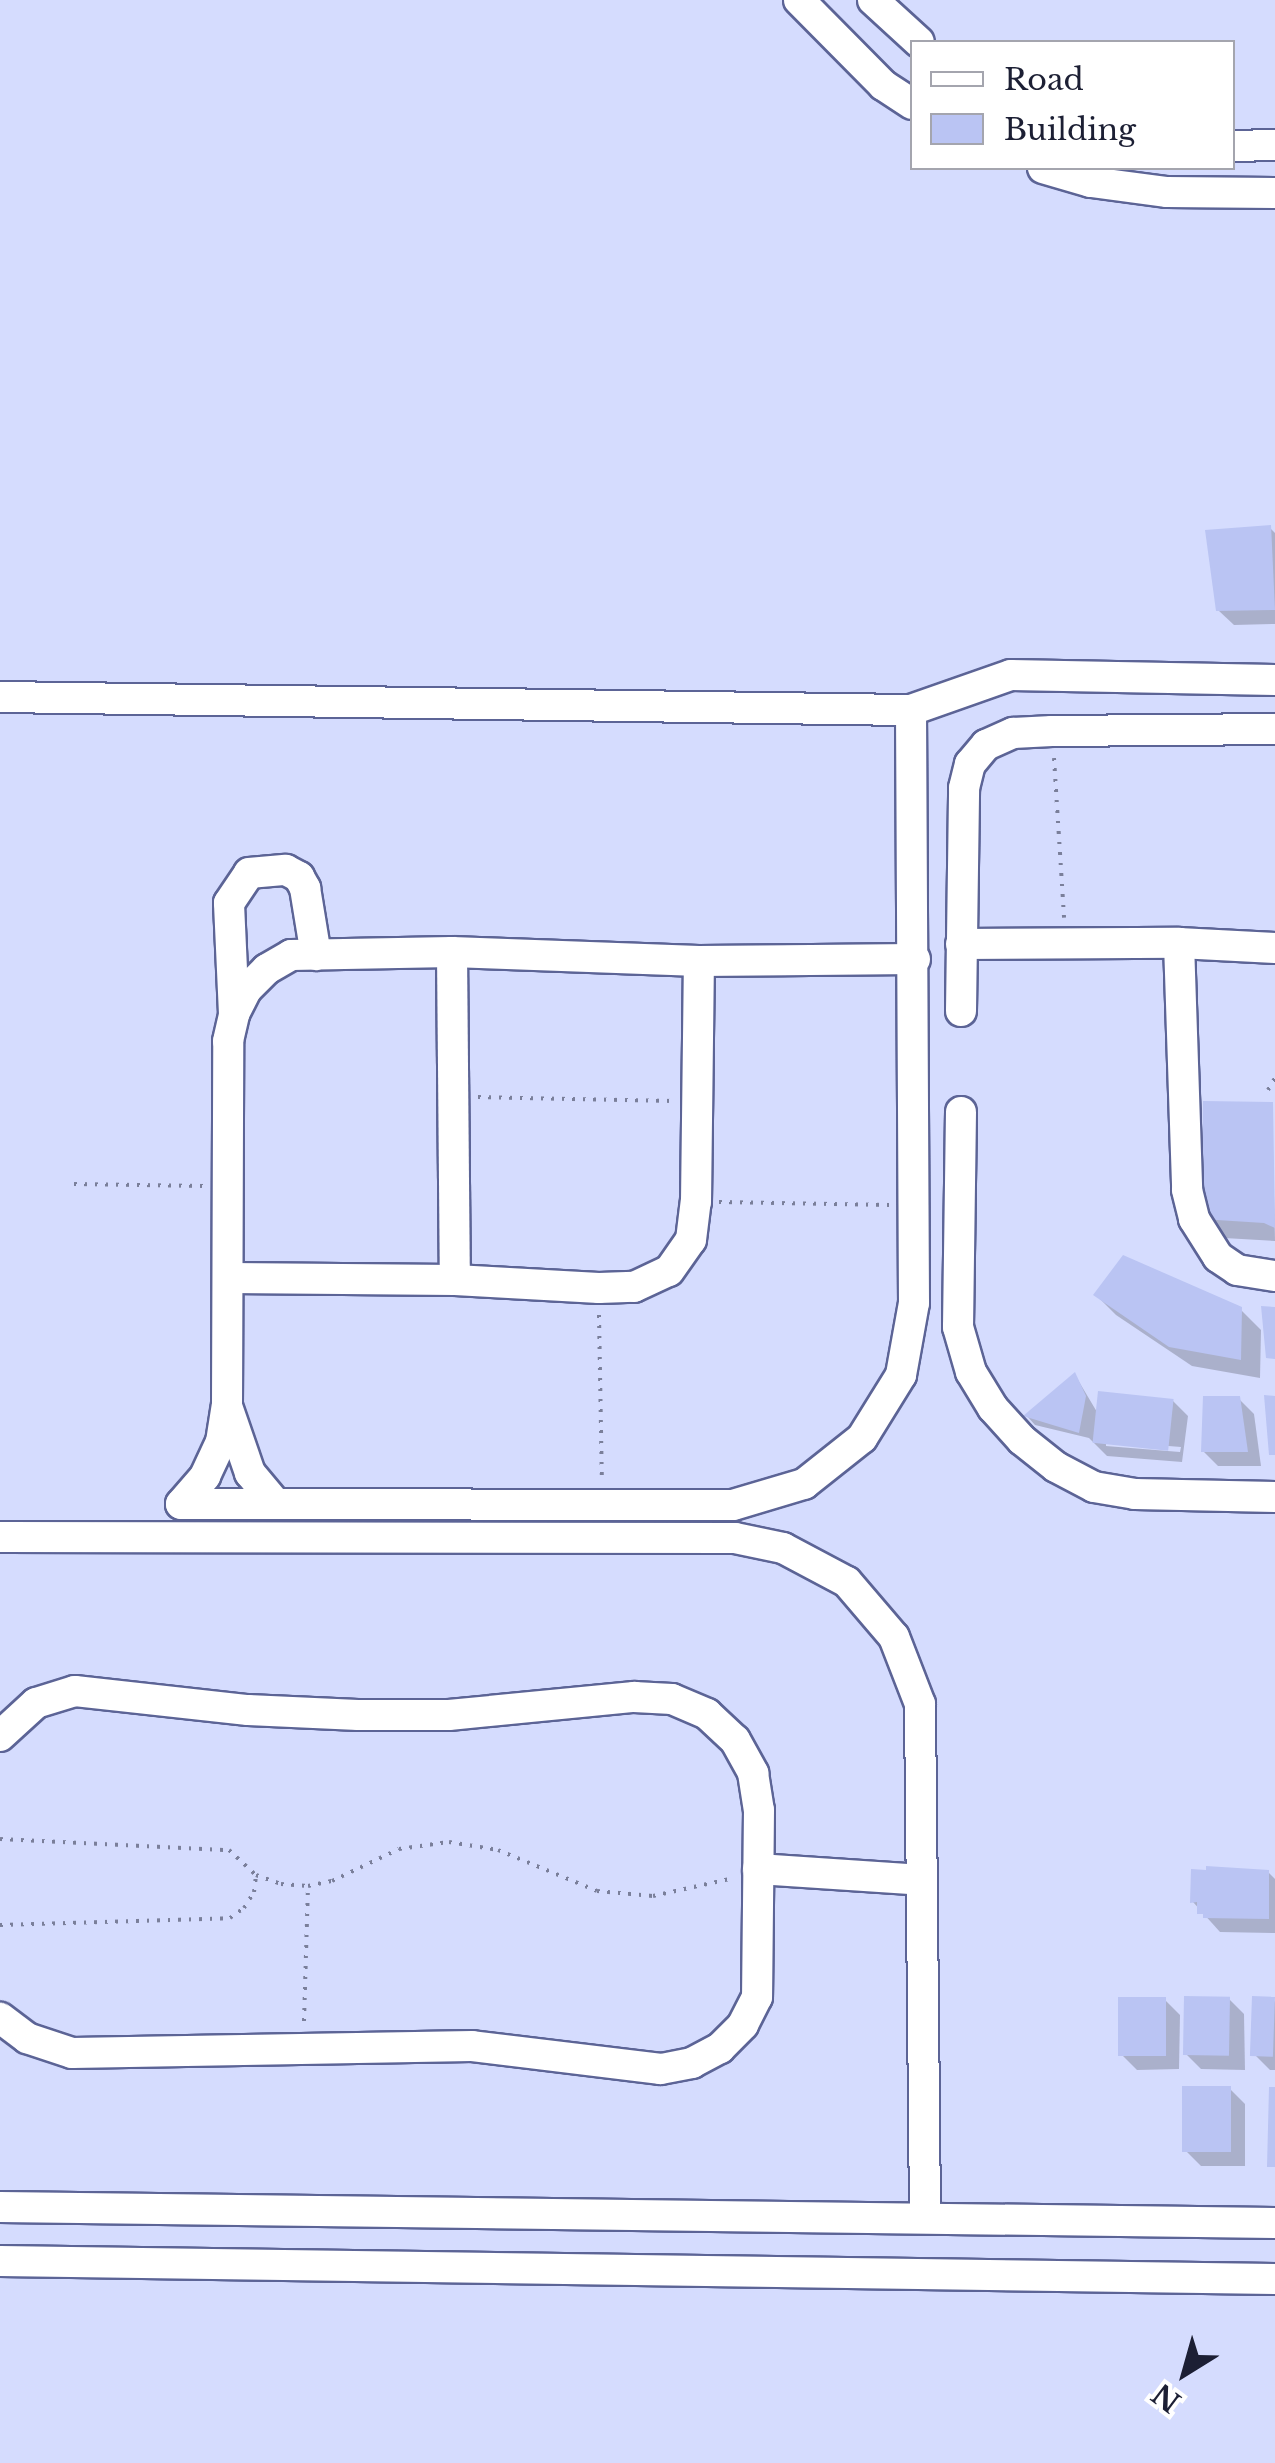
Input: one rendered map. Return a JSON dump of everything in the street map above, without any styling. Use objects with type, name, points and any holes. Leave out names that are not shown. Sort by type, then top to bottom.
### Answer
[{"type":"street","points":[[799,0],[883,84],[910,103]]},
{"type":"street","points":[[874,0],[917,40]]},
{"type":"street","points":[[1235,146],[1275,144]]},
{"type":"street","points":[[1050,170],[1091,182],[1167,192],[1275,192]]},
{"type":"street","points":[[0,697],[911,710],[1011,675],[1275,680]]},
{"type":"street","points":[[974,689],[997,738]]},
{"type":"street","points":[[911,710],[915,960],[914,1303],[900,1375],[862,1438],[804,1484],[733,1505],[180,1504],[205,1476],[221,1442],[227,1406],[228,1041],[234,1014],[247,989],[266,969],[291,955],[452,952],[700,962],[915,960]]},
{"type":"street","points":[[961,1011],[966,776],[977,754],[997,738],[1052,731],[1275,729]]},
{"type":"street","points":[[234,1014],[229,904],[250,873],[286,870],[299,877],[306,888],[316,954]]},
{"type":"street","points":[[961,944],[1180,943],[1275,948]]},
{"type":"street","points":[[1180,943],[1187,1190],[1194,1219],[1218,1256],[1237,1270],[1275,1276]]},
{"type":"street","points":[[452,952],[455,1280]]},
{"type":"street","points":[[230,1278],[455,1280],[599,1288],[634,1287],[669,1271],[691,1240],[696,1202],[700,962]]},
{"type":"street","points":[[961,1112],[958,1327],[971,1372],[993,1408],[1022,1440],[1056,1467],[1094,1487],[1135,1494],[1275,1498]]},
{"type":"street","points":[[227,1406],[250,1473],[276,1504]]},
{"type":"street","points":[[0,1537],[723,1538],[783,1548],[827,1568],[865,1598],[906,1658],[920,1704],[925,2216]]},
{"type":"street","points":[[0,1736],[36,1703],[76,1691],[248,1710],[358,1715],[450,1714],[634,1698],[672,1700],[707,1714],[735,1740],[753,1773],[759,1810],[757,1997],[742,2025],[720,2048],[692,2063],[661,2069],[472,2046],[72,2053],[27,2038],[0,2018]]},
{"type":"street","points":[[758,1869],[922,1880]]},
{"type":"street","points":[[0,2207],[1275,2223]]},
{"type":"street","points":[[0,2261],[1275,2279]]},
{"type":"path","points":[[1052,731],[1066,943]]},
{"type":"path","points":[[1268,1090],[1275,1078]]},
{"type":"path","points":[[454,1096],[698,1102]]},
{"type":"path","points":[[74,1184],[229,1187]]},
{"type":"path","points":[[696,1202],[914,1206]]},
{"type":"path","points":[[599,1288],[603,1505]]},
{"type":"path","points":[[0,1839],[229,1850],[256,1874],[281,1884],[308,1886],[332,1881],[399,1849],[449,1842],[498,1850],[596,1891],[653,1896],[710,1887],[758,1869]]},
{"type":"path","points":[[0,1925],[230,1918],[244,1908],[254,1892],[256,1874]]},
{"type":"path","points":[[303,2046],[308,1886]]},
{"type":"building","points":[[1271,525],[1275,610],[1216,611],[1205,530]]},
{"type":"building","points":[[1203,1101],[1273,1102],[1275,1228],[1264,1223],[1201,1219]]},
{"type":"building","points":[[1123,1255],[1242,1307],[1241,1360],[1169,1347],[1093,1295]]},
{"type":"building","points":[[1261,1306],[1275,1307],[1275,1359],[1266,1358]]},
{"type":"building","points":[[1075,1372],[1086,1396],[1079,1433],[1023,1416]]},
{"type":"building","points":[[1098,1391],[1174,1399],[1168,1451],[1093,1443]]},
{"type":"building","points":[[1264,1395],[1275,1396],[1275,1455],[1269,1455]]},
{"type":"building","points":[[1203,1396],[1240,1396],[1248,1452],[1201,1452]]},
{"type":"building","points":[[1206,1866],[1269,1870],[1269,1919],[1203,1918],[1203,1914],[1197,1914],[1197,1902],[1190,1903],[1191,1869],[1206,1870]]},
{"type":"building","points":[[1184,1996],[1230,1997],[1229,2056],[1183,2055]]},
{"type":"building","points":[[1252,1996],[1275,1997],[1273,2057],[1250,2056]]},
{"type":"building","points":[[1118,1997],[1166,1997],[1166,2056],[1118,2056]]},
{"type":"building","points":[[1182,2086],[1231,2086],[1231,2152],[1182,2152]]},
{"type":"building","points":[[1269,2087],[1275,2087],[1275,2167],[1267,2167]]}]
